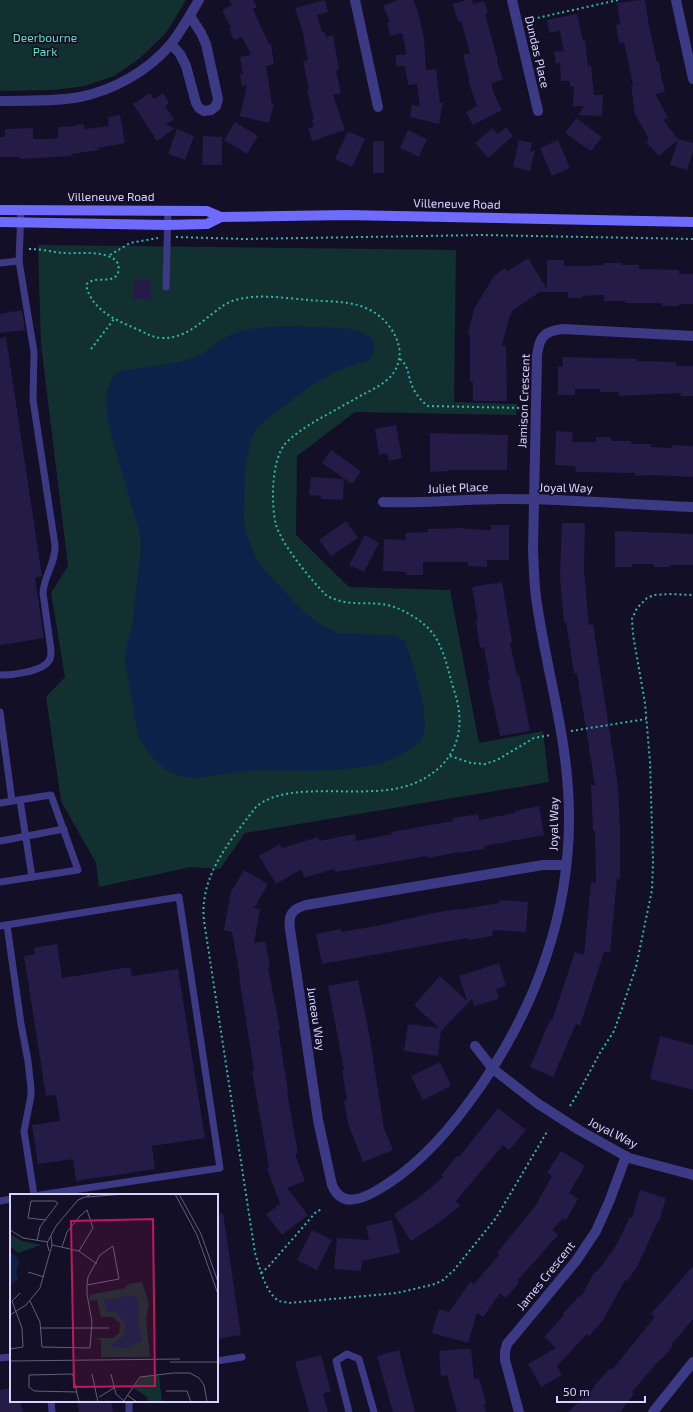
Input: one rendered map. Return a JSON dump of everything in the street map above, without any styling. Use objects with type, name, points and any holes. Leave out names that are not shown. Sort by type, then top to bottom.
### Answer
[{"type":"main road","name":"Villeneuve Road","points":[[0,210],[207,211],[221,218]]},
{"type":"main road","name":"Villeneuve Road","points":[[0,222],[167,225],[207,224],[221,218],[346,215],[693,222]]},
{"type":"street","points":[[0,101],[79,97],[97,93],[131,78],[171,44],[199,0]]},
{"type":"street","points":[[355,0],[378,107]]},
{"type":"street","name":"Dundas Place","points":[[512,0],[538,111]]},
{"type":"street","points":[[676,0],[693,79]]},
{"type":"street","points":[[171,44],[180,54],[186,66],[198,106],[204,111],[211,110],[216,106],[218,99],[207,49],[201,32],[190,16]]},
{"type":"street","name":"Jamison Crescent","points":[[534,499],[537,356],[539,345],[545,334],[551,331],[563,329],[693,336]]},
{"type":"street","name":"Juliet Place","points":[[383,502],[407,503],[482,499],[534,499]]},
{"type":"street","name":"Joyal Way","points":[[693,507],[534,499],[533,551],[535,591],[562,733],[568,788],[569,824],[566,865],[554,931],[538,978],[520,1022],[493,1069],[560,1119],[607,1147],[651,1165],[693,1175]]},
{"type":"street","name":"Juneau Way","points":[[493,1069],[453,1123],[412,1166],[392,1182],[367,1196],[356,1200],[350,1200],[339,1196],[332,1185],[318,1120],[289,924],[291,913],[298,907],[306,904],[543,865],[566,865]]},
{"type":"street","points":[[475,1046],[493,1069]]},
{"type":"street","name":"James Crescent","points":[[519,1412],[505,1360],[505,1352],[508,1344],[576,1261],[596,1231],[609,1202],[626,1156]]},
{"type":"street","points":[[653,1412],[693,1362]]},
{"type":"lane","points":[[0,675],[34,670],[44,666],[50,659],[51,650],[43,584],[54,559],[55,544],[32,400],[34,352],[19,261],[21,210]]},
{"type":"lane","points":[[166,287],[168,210]]},
{"type":"lane","points":[[0,263],[19,261]]},
{"type":"lane","points":[[0,712],[16,800],[26,836],[32,877]]},
{"type":"lane","points":[[0,803],[51,795],[78,870],[0,881]]},
{"type":"lane","points":[[0,840],[64,829]]},
{"type":"lane","points":[[34,1194],[24,1131],[25,1119],[31,1096],[31,1088],[28,1061],[4,925],[179,897],[220,1168],[47,1194]]},
{"type":"lane","points":[[0,1201],[10,1199]]},
{"type":"lane","points":[[349,1412],[336,1361],[348,1354],[359,1359],[374,1412]]},
{"type":"lane","points":[[0,1358],[10,1357]]},
{"type":"lane","points":[[218,1361],[242,1357]]},
{"type":"lane","points":[[50,1402],[52,1412]]},
{"type":"lane","points":[[128,1412],[129,1402]]},
{"type":"path","points":[[517,23],[618,0]]},
{"type":"path","points":[[177,237],[245,239],[481,235],[693,239]]},
{"type":"path","points":[[110,256],[130,243],[158,238]]},
{"type":"path","points":[[29,249],[62,253],[98,254],[110,256],[116,260],[118,265],[118,274],[115,278],[90,281],[86,285],[88,292],[94,303],[106,314],[150,337],[176,337],[197,326],[224,305],[233,301],[243,299],[273,298],[349,303],[372,310],[388,325],[395,335],[399,346],[400,359],[388,380],[309,425],[298,432],[285,444],[274,470],[276,525],[286,546],[326,595],[334,600],[342,602],[371,603],[392,606],[421,622],[436,637],[444,655],[458,705],[458,730],[456,742],[450,756],[434,772],[416,783],[400,788],[377,792],[322,791],[293,793],[277,796],[263,801],[256,807],[222,852],[205,892],[203,903],[204,921],[255,1253],[261,1273],[273,1295],[280,1301],[289,1303],[397,1293],[436,1284],[443,1280],[454,1270],[496,1218],[548,1130]]},
{"type":"path","points":[[91,349],[114,318]]},
{"type":"path","points":[[400,359],[406,363],[411,384],[416,393],[428,406],[522,408]]},
{"type":"path","points":[[570,1106],[582,1088],[601,1051],[614,1030],[636,967],[652,890],[652,790],[646,719],[642,686],[632,635],[632,619],[637,608],[647,598],[654,595],[693,595]]},
{"type":"path","points":[[569,731],[646,719]]},
{"type":"path","points":[[450,756],[471,763],[485,764],[497,760],[534,738],[554,734]]},
{"type":"path","points":[[261,1273],[269,1266],[316,1212],[322,1209]]},
{"type":"green space","name":"Deerbourne Park","points":[[0,0],[186,0],[166,33],[140,58],[114,76],[84,86],[54,90],[0,91]]},
{"type":"green space","points":[[38,245],[456,250],[454,402],[517,404],[516,415],[355,412],[297,456],[296,535],[349,587],[450,590],[479,743],[543,731],[549,782],[245,833],[220,869],[191,867],[99,887],[96,863],[61,801],[46,697],[65,677],[51,593],[68,566],[41,344]]},
{"type":"water","points":[[284,326],[345,328],[361,332],[371,337],[375,345],[373,353],[368,360],[335,372],[312,385],[258,426],[251,440],[245,468],[244,519],[247,536],[262,568],[305,613],[321,625],[338,633],[395,636],[404,640],[412,661],[423,704],[425,718],[422,739],[410,749],[393,758],[374,765],[330,770],[245,771],[206,777],[187,777],[178,775],[161,766],[153,758],[140,739],[136,726],[125,662],[125,652],[132,626],[141,549],[140,534],[110,432],[107,407],[108,390],[110,382],[122,370],[159,366],[187,360],[203,353],[222,339],[233,334],[254,328]]},
{"type":"building","points":[[229,0],[253,0],[257,7],[253,9],[269,44],[271,44],[274,64],[266,66],[272,104],[274,104],[269,123],[240,116],[247,85],[242,86],[240,74],[243,74],[240,57],[251,55],[242,37],[234,40],[229,29],[231,28],[222,10],[232,5]]},
{"type":"building","points":[[325,0],[328,12],[317,15],[322,32],[324,31],[326,37],[333,35],[339,70],[336,71],[341,93],[333,95],[345,130],[312,141],[308,128],[314,127],[312,120],[314,119],[307,90],[309,90],[303,61],[308,60],[302,29],[295,8]]},
{"type":"building","points":[[398,0],[413,0],[418,12],[424,38],[426,70],[436,69],[440,103],[443,103],[439,124],[410,117],[412,105],[420,106],[417,84],[408,85],[405,66],[396,66],[396,55],[406,55],[405,45],[402,33],[390,36],[387,22],[390,22],[383,6]]},
{"type":"building","points":[[466,0],[472,0],[473,4],[484,1],[488,13],[485,14],[498,61],[497,62],[503,79],[491,84],[502,110],[473,125],[466,112],[477,106],[468,80],[463,55],[470,53],[461,21],[458,21],[453,4]]},
{"type":"building","points":[[645,0],[649,26],[657,62],[659,62],[665,92],[655,94],[668,117],[663,120],[678,139],[693,143],[693,151],[687,170],[670,165],[678,140],[659,156],[646,142],[649,139],[635,114],[630,70],[624,42],[619,43],[616,25],[620,24],[617,3]]},
{"type":"building","points":[[577,14],[583,41],[585,41],[588,66],[591,65],[594,95],[603,95],[602,116],[578,115],[584,106],[573,106],[574,86],[570,87],[570,81],[561,81],[560,63],[556,64],[554,52],[564,51],[560,31],[549,33],[547,20]]},
{"type":"building","points":[[150,93],[154,99],[163,93],[169,103],[165,106],[174,119],[166,125],[175,128],[157,141],[133,104]]},
{"type":"building","points":[[120,115],[125,143],[98,148],[99,150],[71,154],[72,156],[20,159],[20,157],[0,157],[0,137],[5,137],[5,129],[33,128],[33,139],[54,139],[58,138],[58,127],[84,124],[85,129],[109,126],[108,117]]},
{"type":"building","points":[[576,118],[602,137],[591,151],[565,133]]},
{"type":"building","points":[[235,122],[258,136],[247,154],[224,140]]},
{"type":"building","points":[[506,127],[513,136],[488,158],[475,143],[492,128],[498,134]]},
{"type":"building","points":[[177,129],[194,136],[185,160],[168,154]]},
{"type":"building","points":[[408,130],[427,139],[419,157],[400,148]]},
{"type":"building","points":[[348,131],[365,139],[352,167],[335,159]]},
{"type":"building","points":[[203,136],[222,137],[222,165],[202,165]]},
{"type":"building","points":[[519,140],[532,143],[530,152],[535,150],[530,171],[513,167]]},
{"type":"building","points":[[558,140],[570,168],[552,176],[540,148]]},
{"type":"building","points":[[373,141],[384,141],[384,173],[373,173]]},
{"type":"building","points":[[528,258],[547,289],[547,260],[564,260],[564,266],[622,263],[622,265],[639,265],[639,269],[679,270],[679,274],[693,274],[693,304],[662,306],[662,303],[625,303],[625,301],[604,301],[604,295],[568,298],[568,292],[540,292],[513,310],[509,318],[502,346],[506,346],[507,401],[473,401],[473,382],[470,382],[470,335],[468,334],[474,309],[494,276],[505,268],[508,271]]},
{"type":"building","points":[[133,280],[151,280],[151,299],[133,299]]},
{"type":"building","points":[[22,310],[25,330],[0,333],[0,314]]},
{"type":"building","points":[[6,337],[42,576],[35,578],[44,638],[0,645],[0,338]]},
{"type":"building","points":[[562,357],[637,359],[637,361],[676,362],[676,366],[693,366],[693,396],[681,396],[681,393],[619,396],[619,392],[600,392],[600,389],[575,389],[575,395],[558,395],[558,367],[563,367]]},
{"type":"building","points":[[396,425],[402,458],[389,461],[387,453],[379,455],[375,429]]},
{"type":"building","points":[[556,431],[573,432],[572,442],[596,442],[596,437],[611,437],[611,441],[631,441],[631,444],[651,444],[651,447],[672,448],[672,445],[693,446],[693,477],[651,475],[635,476],[635,473],[576,472],[575,466],[555,465]]},
{"type":"building","points":[[430,433],[508,435],[507,470],[448,470],[430,472]]},
{"type":"building","points":[[331,450],[361,471],[352,484],[322,463]]},
{"type":"building","points":[[311,477],[344,479],[343,500],[321,499],[321,496],[309,495]]},
{"type":"building","points":[[346,521],[358,538],[331,556],[319,540]]},
{"type":"building","points":[[562,523],[585,523],[584,570],[589,625],[593,624],[618,786],[620,879],[617,879],[610,952],[604,952],[580,1026],[576,1024],[553,1077],[530,1067],[550,1020],[552,1021],[575,952],[584,955],[591,882],[596,883],[595,831],[593,831],[591,785],[595,785],[577,673],[574,673],[566,622],[564,623],[560,577]]},
{"type":"building","points":[[491,525],[509,525],[509,560],[487,560],[487,567],[468,566],[468,562],[423,562],[423,575],[406,575],[406,572],[383,571],[384,539],[406,540],[406,533],[428,532],[428,529],[465,528],[491,530]]},
{"type":"building","points":[[615,531],[693,534],[693,565],[654,567],[654,564],[632,564],[632,567],[615,567]]},
{"type":"building","points":[[365,535],[379,543],[364,572],[349,565]]},
{"type":"building","points":[[502,582],[512,642],[510,643],[517,675],[519,674],[530,731],[500,736],[488,680],[490,680],[484,647],[480,648],[476,621],[478,621],[472,587]]},
{"type":"building","points":[[539,806],[544,835],[484,846],[484,849],[428,858],[427,856],[335,872],[334,869],[304,878],[302,869],[276,884],[259,856],[280,844],[282,848],[318,837],[319,841],[355,834],[356,841],[392,834],[391,832],[453,821],[453,818],[478,814],[479,820],[515,813],[515,811]]},
{"type":"building","points":[[244,870],[268,884],[254,908],[260,909],[254,943],[265,941],[270,967],[268,968],[280,1029],[278,1029],[287,1092],[298,1153],[295,1154],[305,1181],[287,1188],[308,1215],[282,1235],[266,1214],[280,1204],[267,1168],[269,1167],[252,1071],[254,1070],[232,932],[224,930],[231,892]]},
{"type":"building","points":[[500,900],[528,902],[526,932],[492,930],[493,936],[469,940],[468,938],[322,964],[316,934],[341,929],[341,932],[376,926],[434,913],[499,903]]},
{"type":"building","points":[[57,944],[62,978],[130,967],[132,976],[178,969],[205,1138],[152,1146],[155,1169],[76,1181],[73,1159],[38,1164],[32,1125],[60,1121],[56,1095],[46,1096],[24,956],[35,954],[34,948]]},
{"type":"building","points":[[499,963],[506,986],[496,989],[499,999],[474,1006],[472,999],[441,1031],[438,1056],[404,1051],[408,1024],[439,1028],[414,1005],[440,976],[467,1001],[459,976]]},
{"type":"building","points":[[358,980],[369,1033],[384,1128],[393,1150],[363,1162],[348,1123],[344,1101],[347,1100],[342,1070],[344,1070],[328,986]]},
{"type":"building","points":[[660,1036],[693,1045],[693,1090],[650,1079]]},
{"type":"building","points":[[440,1062],[451,1086],[423,1100],[411,1076]]},
{"type":"building","points":[[498,1108],[526,1130],[509,1150],[503,1145],[456,1201],[460,1206],[440,1222],[411,1241],[394,1214],[421,1196],[443,1177],[441,1175],[457,1156],[459,1157]]},
{"type":"building","points":[[561,1151],[585,1166],[569,1193],[578,1199],[566,1220],[563,1218],[552,1230],[558,1235],[518,1280],[519,1282],[506,1298],[500,1293],[483,1317],[477,1313],[468,1343],[432,1333],[439,1309],[449,1312],[470,1282],[474,1284],[499,1255],[497,1253],[536,1205],[552,1176],[547,1173]]},
{"type":"building","points":[[640,1190],[666,1198],[659,1222],[658,1221],[638,1265],[627,1281],[625,1280],[603,1320],[589,1336],[587,1334],[557,1366],[562,1375],[541,1387],[528,1364],[556,1348],[544,1337],[579,1296],[581,1297],[595,1271],[597,1272],[617,1244],[630,1217],[632,1218]]},
{"type":"building","points":[[223,1213],[241,1335],[218,1339],[218,1214]]},
{"type":"building","points":[[392,1220],[400,1253],[362,1261],[361,1271],[334,1269],[337,1238],[369,1240],[366,1226]]},
{"type":"building","points":[[312,1230],[332,1240],[317,1270],[297,1260]]},
{"type":"building","points":[[693,1266],[693,1319],[672,1344],[673,1346],[632,1392],[634,1394],[620,1412],[568,1412],[594,1388],[593,1387],[610,1368],[612,1370],[655,1317],[651,1314]]},
{"type":"building","points":[[471,1349],[474,1379],[479,1378],[486,1403],[484,1404],[486,1412],[457,1412],[447,1375],[441,1376],[439,1351]]},
{"type":"building","points":[[399,1350],[415,1412],[393,1412],[377,1356]]},
{"type":"building","points":[[321,1355],[331,1391],[323,1394],[328,1412],[309,1412],[295,1362]]},
{"type":"building","points":[[10,1388],[10,1402],[20,1402],[23,1412],[0,1412],[0,1390]]},
{"type":"building","points":[[77,1402],[111,1402],[113,1412],[79,1412]]}]
